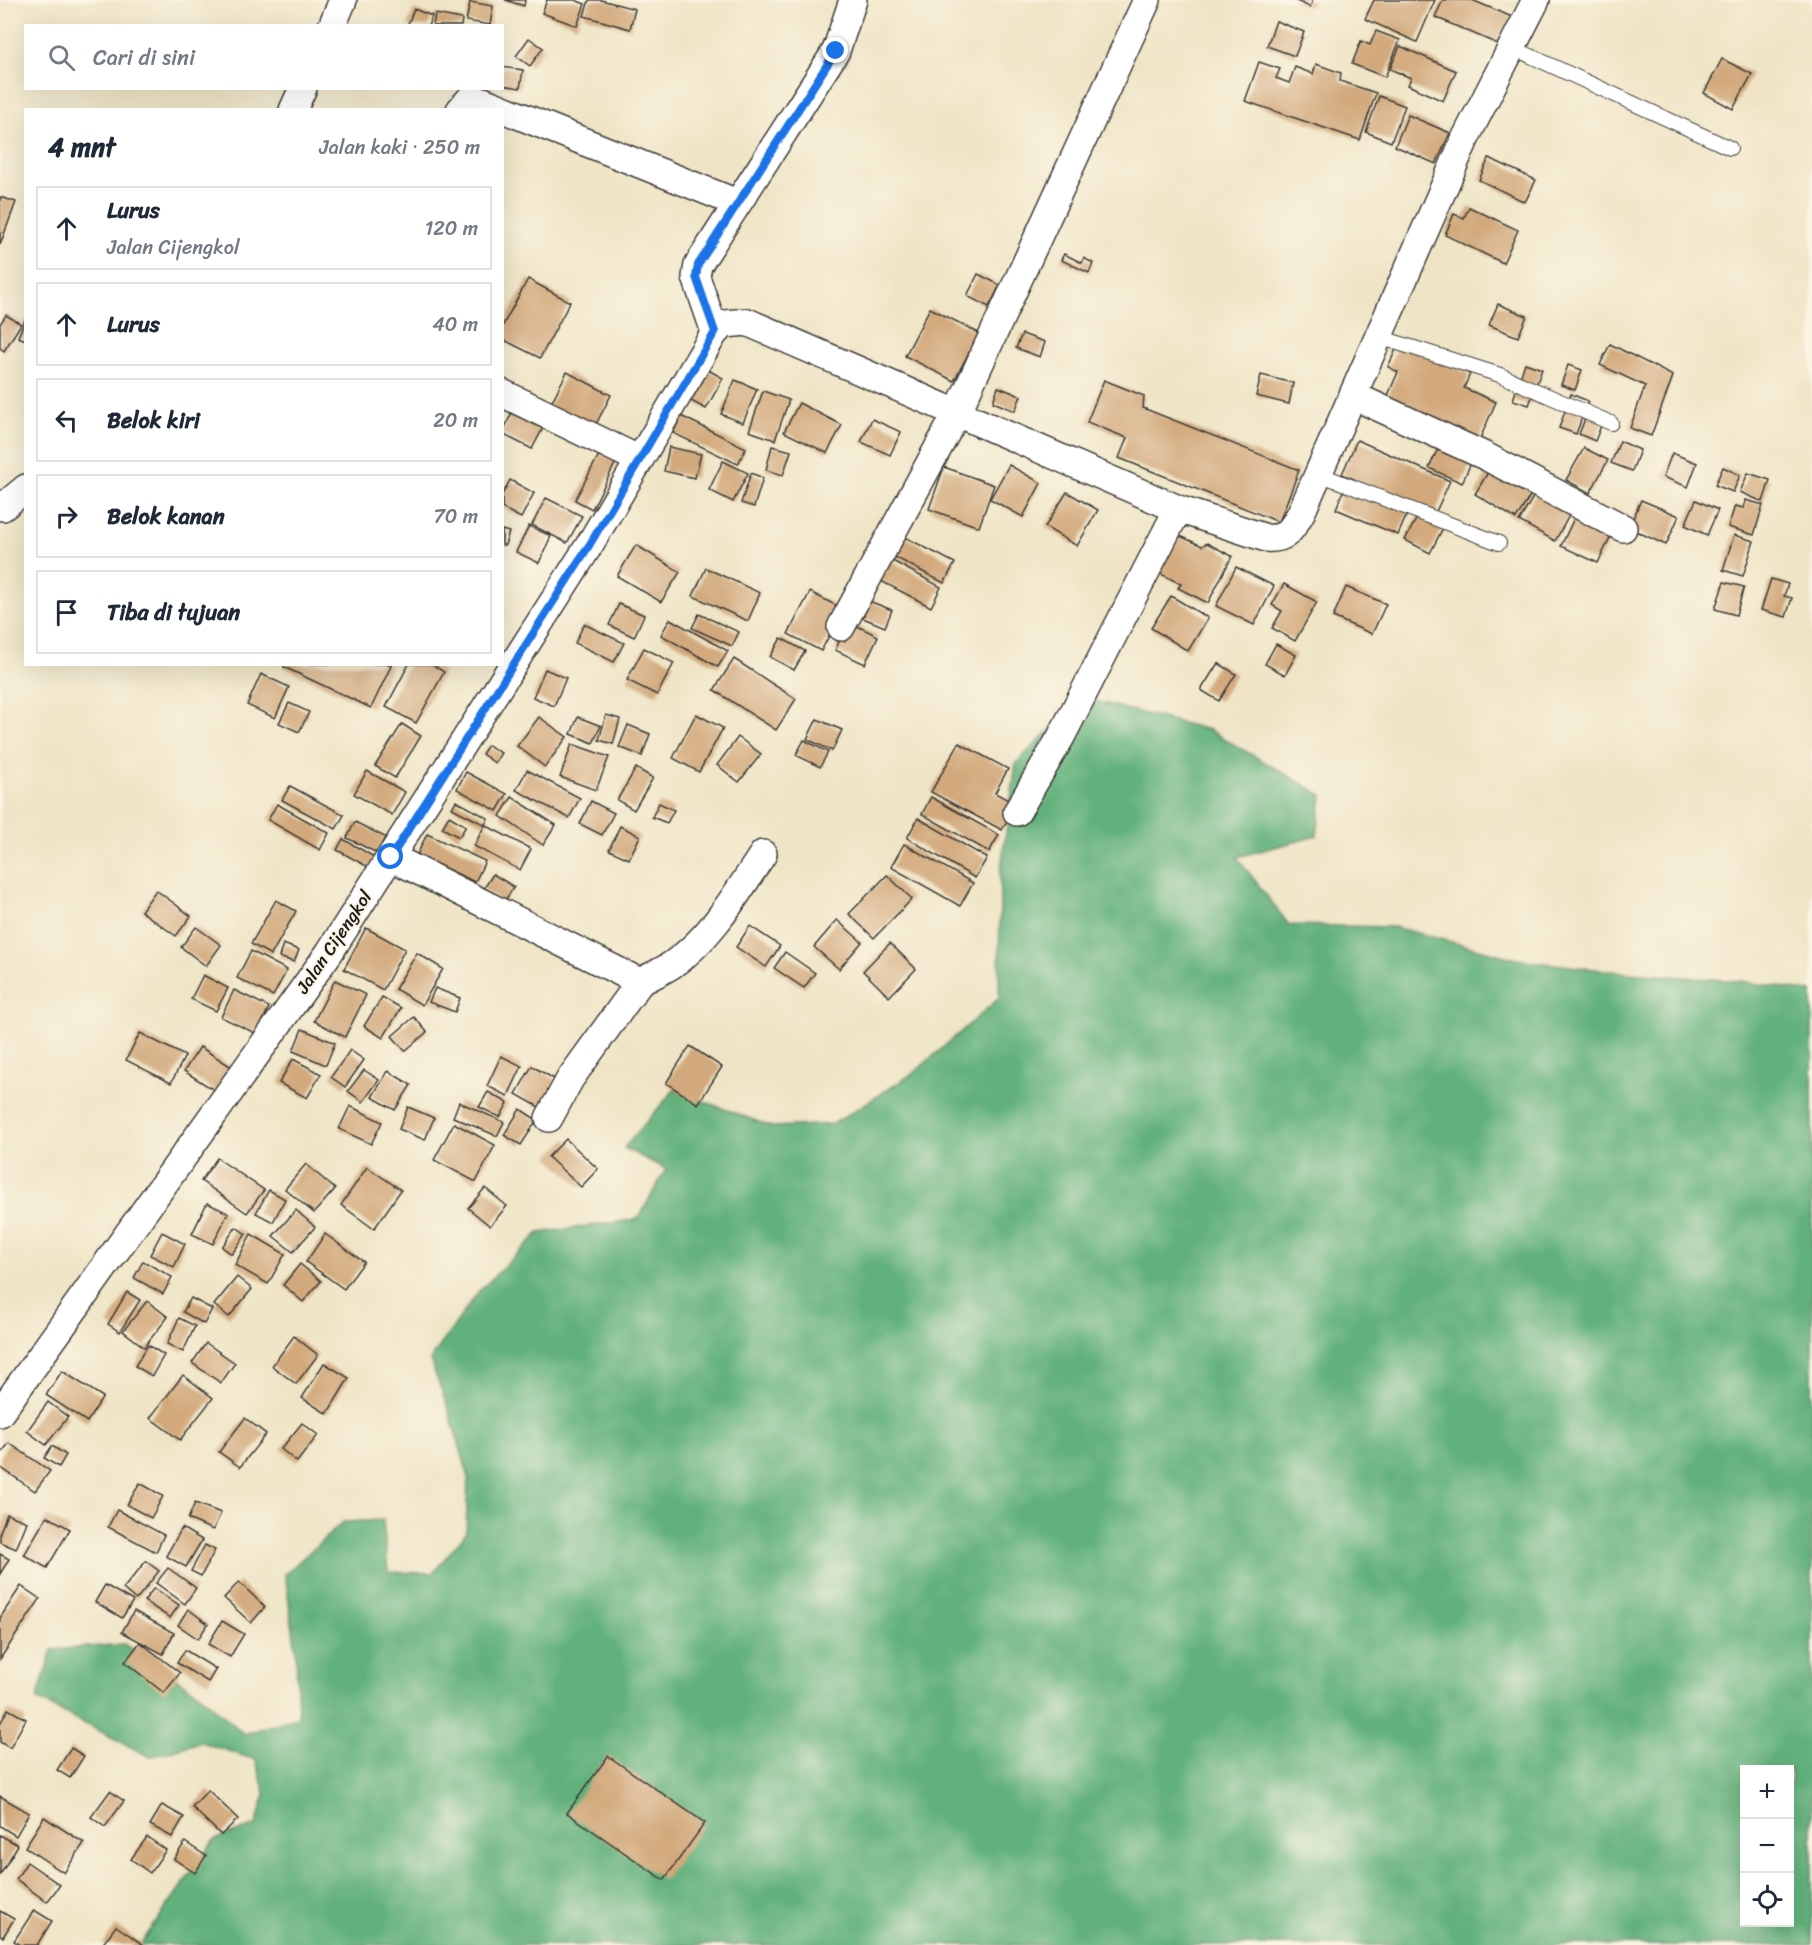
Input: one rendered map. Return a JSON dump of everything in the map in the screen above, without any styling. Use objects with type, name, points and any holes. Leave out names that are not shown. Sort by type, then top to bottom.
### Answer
[{"type":"street","points":[[333,24],[343,0]]},
{"type":"street","points":[[853,0],[836,51],[698,265],[696,277],[715,332],[725,324],[747,322],[1178,509],[1266,538],[1279,539],[1288,534],[1294,525],[1319,474],[1466,137],[1511,47],[1526,3]]},
{"type":"street","points":[[841,627],[957,413],[1147,0]]},
{"type":"street","points":[[294,108],[302,90]]},
{"type":"street","points":[[462,108],[470,99],[498,108]]},
{"type":"street","points":[[504,110],[737,203]]},
{"type":"street","name":"Jalan Cijengkol","points":[[0,1413],[316,971],[590,544],[638,459],[715,332]]},
{"type":"street","points":[[504,394],[638,459]]},
{"type":"street","points":[[1354,396],[1485,456],[1623,528]]},
{"type":"street","points":[[3,507],[24,490]]},
{"type":"street","points":[[1017,812],[1061,737],[1178,509]]},
{"type":"street","points":[[549,1118],[570,1078],[640,982],[672,965],[700,940],[726,908],[763,854]]},
{"type":"street","points":[[391,857],[640,982]]},
{"type":"lane","points":[[1511,47],[1730,148]]},
{"type":"lane","points":[[1379,337],[1500,375],[1611,423]]},
{"type":"lane","points":[[1319,474],[1498,543]]},
{"type":"green space","points":[[1083,698],[1209,730],[1322,795],[1317,836],[1237,857],[1289,925],[1394,927],[1521,960],[1628,973],[1740,981],[1812,992],[1812,1945],[140,1945],[214,1840],[256,1825],[265,1794],[256,1760],[201,1742],[150,1757],[37,1699],[52,1650],[124,1644],[197,1692],[244,1734],[298,1717],[296,1652],[285,1574],[343,1522],[383,1520],[388,1572],[433,1573],[466,1533],[468,1474],[447,1405],[430,1360],[478,1292],[539,1233],[638,1219],[666,1169],[624,1148],[674,1090],[772,1127],[833,1124],[914,1073],[999,998],[1000,874],[1016,763]]},
{"type":"building","points":[[505,0],[525,0],[524,6]]},
{"type":"building","points":[[547,0],[575,0],[585,4],[577,26],[542,13]]},
{"type":"building","points":[[589,0],[601,0],[635,9],[630,29],[584,16]]},
{"type":"building","points":[[1294,0],[1313,0],[1310,7]]},
{"type":"building","points":[[1374,0],[1435,0],[1417,42],[1365,19]]},
{"type":"building","points":[[1443,0],[1472,0],[1512,17],[1500,45],[1435,17]]},
{"type":"building","points":[[470,2],[493,6],[490,24],[466,21]]},
{"type":"building","points":[[414,9],[432,16],[429,24],[408,24]]},
{"type":"building","points":[[435,14],[462,19],[461,24],[433,24]]},
{"type":"building","points":[[1276,21],[1304,32],[1295,56],[1267,46]]},
{"type":"building","points":[[1376,31],[1400,40],[1385,77],[1352,64],[1361,41],[1370,45]]},
{"type":"building","points":[[529,38],[543,48],[530,66],[516,56]]},
{"type":"building","points":[[1400,46],[1456,71],[1443,101],[1408,85],[1411,78],[1390,69]]},
{"type":"building","points":[[1722,59],[1752,74],[1733,109],[1704,93]]},
{"type":"building","points":[[1259,62],[1280,69],[1276,78],[1289,83],[1295,67],[1313,74],[1316,64],[1341,73],[1340,81],[1376,93],[1360,140],[1245,101]]},
{"type":"building","points":[[504,67],[523,70],[520,88],[504,85]]},
{"type":"building","points":[[1379,96],[1405,106],[1391,142],[1366,132]]},
{"type":"building","points":[[1408,115],[1450,133],[1436,164],[1395,146]]},
{"type":"building","points":[[1489,158],[1536,180],[1525,202],[1479,180]]},
{"type":"building","points":[[0,197],[16,202],[0,245]]},
{"type":"building","points":[[1469,207],[1518,230],[1503,263],[1445,235],[1454,214],[1464,218]]},
{"type":"building","points":[[1064,254],[1082,263],[1084,258],[1093,263],[1089,273],[1061,260]]},
{"type":"building","points":[[978,274],[1000,285],[989,307],[967,296]]},
{"type":"building","points":[[528,279],[570,302],[540,358],[504,340],[504,323]]},
{"type":"building","points":[[1498,304],[1527,316],[1518,337],[1489,325]]},
{"type":"building","points":[[930,308],[979,333],[954,381],[905,356]]},
{"type":"building","points":[[6,315],[21,324],[4,351],[0,348],[0,324]]},
{"type":"building","points":[[24,322],[24,339],[18,337]]},
{"type":"building","points":[[1022,334],[1045,342],[1040,357],[1016,348]]},
{"type":"building","points":[[1399,343],[1470,374],[1464,388],[1496,402],[1479,441],[1386,400],[1398,372],[1388,367]]},
{"type":"building","points":[[1610,344],[1673,376],[1651,436],[1630,428],[1645,386],[1600,365]]},
{"type":"building","points":[[1525,363],[1542,369],[1529,405],[1513,400]]},
{"type":"building","points":[[1568,365],[1582,370],[1575,390],[1561,385]]},
{"type":"building","points":[[708,370],[723,378],[706,409],[691,401]]},
{"type":"building","points":[[567,372],[611,395],[593,430],[549,407]]},
{"type":"building","points":[[1261,375],[1293,383],[1289,404],[1256,396]]},
{"type":"building","points":[[735,380],[757,389],[743,423],[721,414]]},
{"type":"building","points":[[1104,380],[1144,396],[1143,408],[1299,470],[1279,522],[1119,458],[1127,438],[1087,422]]},
{"type":"building","points":[[998,387],[1021,396],[1015,411],[993,402]]},
{"type":"building","points":[[763,391],[789,400],[775,440],[749,431]]},
{"type":"building","points":[[1571,394],[1588,401],[1576,434],[1559,428]]},
{"type":"building","points":[[799,403],[842,425],[827,453],[784,432]]},
{"type":"building","points":[[513,410],[544,426],[532,449],[504,435],[504,430]]},
{"type":"building","points":[[1588,411],[1604,418],[1595,441],[1579,434]]},
{"type":"building","points":[[681,416],[746,448],[738,464],[673,433]]},
{"type":"building","points":[[872,419],[901,432],[890,455],[861,442]]},
{"type":"building","points":[[1357,440],[1450,481],[1433,518],[1445,524],[1430,553],[1405,540],[1420,512],[1408,512],[1398,535],[1336,509],[1343,491],[1348,493],[1354,479],[1342,474]]},
{"type":"building","points":[[1442,440],[1474,456],[1462,483],[1429,468]]},
{"type":"building","points":[[1620,441],[1640,450],[1632,471],[1611,463]]},
{"type":"building","points":[[772,446],[791,451],[783,475],[766,470]]},
{"type":"building","points":[[669,447],[701,454],[695,478],[664,471]]},
{"type":"building","points":[[1584,448],[1608,460],[1590,493],[1566,480]]},
{"type":"building","points":[[600,453],[616,462],[592,509],[575,500]]},
{"type":"building","points":[[1672,453],[1697,463],[1688,487],[1663,477]]},
{"type":"building","points":[[723,461],[748,473],[733,502],[709,490]]},
{"type":"building","points":[[1009,465],[1041,483],[1023,517],[990,499]]},
{"type":"building","points":[[944,467],[994,485],[979,527],[929,509]]},
{"type":"building","points":[[1491,467],[1533,491],[1516,519],[1475,494]]},
{"type":"building","points":[[1723,467],[1740,475],[1733,492],[1715,485]]},
{"type":"building","points":[[751,473],[763,478],[754,507],[741,503]]},
{"type":"building","points":[[1748,473],[1770,480],[1763,502],[1740,492]]},
{"type":"building","points":[[510,480],[534,493],[521,518],[504,509],[504,491]]},
{"type":"building","points":[[1067,492],[1098,510],[1077,546],[1045,527]]},
{"type":"building","points":[[1535,494],[1571,512],[1555,541],[1519,521]]},
{"type":"building","points":[[546,498],[582,516],[567,543],[532,525]]},
{"type":"building","points":[[1641,500],[1679,516],[1666,545],[1629,528]]},
{"type":"building","points":[[1696,500],[1718,510],[1707,535],[1685,525]]},
{"type":"building","points":[[1746,500],[1763,505],[1754,535],[1728,527],[1735,506],[1744,508]]},
{"type":"building","points":[[1577,512],[1614,529],[1598,563],[1561,546]]},
{"type":"building","points":[[529,526],[551,536],[539,563],[516,552]]},
{"type":"building","points":[[504,531],[509,532],[504,545]]},
{"type":"building","points":[[899,534],[955,563],[944,583],[889,554]]},
{"type":"building","points":[[1176,534],[1202,546],[1207,543],[1232,556],[1208,603],[1178,588],[1181,584],[1157,572]]},
{"type":"building","points":[[1734,535],[1754,541],[1743,576],[1723,570]]},
{"type":"building","points":[[636,545],[680,572],[661,602],[617,576]]},
{"type":"building","points":[[885,557],[941,587],[931,607],[875,578]]},
{"type":"building","points":[[1236,567],[1274,586],[1254,625],[1216,606]]},
{"type":"building","points":[[706,568],[760,593],[748,621],[693,596]]},
{"type":"building","points":[[1771,579],[1788,584],[1784,596],[1792,598],[1786,617],[1761,610]]},
{"type":"building","points":[[1724,582],[1744,587],[1736,615],[1715,609]]},
{"type":"building","points":[[1284,584],[1317,602],[1295,641],[1272,628],[1282,611],[1272,605]]},
{"type":"building","points":[[1346,587],[1386,604],[1372,634],[1333,617]]},
{"type":"building","points":[[810,592],[843,609],[821,651],[788,634]]},
{"type":"building","points":[[1171,596],[1208,618],[1188,651],[1151,628]]},
{"type":"building","points":[[869,601],[892,610],[885,627],[863,618]]},
{"type":"building","points":[[619,604],[644,615],[634,637],[609,625]]},
{"type":"building","points":[[699,614],[739,632],[732,646],[692,628]]},
{"type":"building","points":[[670,619],[728,651],[718,667],[661,635]]},
{"type":"building","points":[[849,622],[878,636],[865,664],[835,650]]},
{"type":"building","points":[[584,624],[624,643],[614,662],[575,643]]},
{"type":"building","points":[[781,638],[805,651],[794,670],[770,657]]},
{"type":"building","points":[[1276,644],[1296,655],[1285,675],[1265,664]]},
{"type":"building","points":[[644,648],[674,663],[657,695],[627,680]]},
{"type":"building","points":[[734,659],[796,699],[776,730],[714,690]]},
{"type":"building","points":[[1218,663],[1236,674],[1219,701],[1201,690]]},
{"type":"building","points":[[284,666],[391,666],[371,708]]},
{"type":"building","points":[[408,666],[434,666],[444,672],[416,723],[386,707]]},
{"type":"building","points":[[545,669],[566,678],[554,706],[533,697]]},
{"type":"building","points":[[261,674],[289,687],[275,718],[247,705]]},
{"type":"building","points":[[289,703],[309,712],[299,732],[279,723]]},
{"type":"building","points":[[696,714],[723,728],[699,772],[673,758]]},
{"type":"building","points":[[606,715],[620,719],[613,744],[599,740]]},
{"type":"building","points":[[539,717],[567,737],[545,767],[517,746]]},
{"type":"building","points":[[578,717],[601,726],[593,743],[571,734]]},
{"type":"building","points":[[817,719],[842,730],[832,751],[807,739]]},
{"type":"building","points":[[402,724],[421,736],[395,778],[375,766]]},
{"type":"building","points":[[628,725],[650,734],[642,756],[619,747]]},
{"type":"building","points":[[738,737],[761,754],[739,782],[717,765]]},
{"type":"building","points":[[804,740],[828,752],[820,767],[796,755]]},
{"type":"building","points":[[959,743],[1008,769],[995,793],[1016,804],[1002,830],[931,792]]},
{"type":"building","points":[[572,744],[609,757],[596,790],[560,777]]},
{"type":"building","points":[[488,745],[501,753],[495,763],[482,754]]},
{"type":"building","points":[[636,768],[653,778],[634,810],[617,800]]},
{"type":"building","points":[[527,770],[580,798],[569,818],[516,790]]},
{"type":"building","points":[[367,771],[405,792],[392,815],[354,794]]},
{"type":"building","points":[[466,772],[507,794],[497,811],[457,789]]},
{"type":"building","points":[[290,786],[344,815],[336,829],[282,800]]},
{"type":"building","points":[[512,797],[556,825],[543,845],[500,816]]},
{"type":"building","points":[[931,797],[999,835],[989,852],[922,814]]},
{"type":"building","points":[[456,801],[488,818],[485,825],[452,808]]},
{"type":"building","points":[[591,801],[614,813],[602,835],[580,824]]},
{"type":"building","points":[[659,803],[674,810],[667,823],[652,817]]},
{"type":"building","points":[[277,804],[329,833],[320,850],[268,820]]},
{"type":"building","points":[[449,816],[466,826],[459,837],[442,828]]},
{"type":"building","points":[[918,818],[987,858],[975,878],[907,838]]},
{"type":"building","points":[[355,822],[385,837],[377,853],[347,838]]},
{"type":"building","points":[[485,825],[531,849],[520,870],[474,846]]},
{"type":"building","points":[[620,826],[640,836],[629,859],[609,850]]},
{"type":"building","points":[[427,834],[485,861],[475,882],[417,855]]},
{"type":"building","points":[[343,839],[376,858],[370,868],[337,850]]},
{"type":"building","points":[[904,844],[973,883],[960,906],[891,867]]},
{"type":"building","points":[[493,874],[514,887],[504,902],[483,890]]},
{"type":"building","points":[[887,875],[912,899],[874,938],[849,914]]},
{"type":"building","points":[[156,890],[191,916],[176,936],[141,911]]},
{"type":"building","points":[[276,900],[296,911],[271,955],[251,944]]},
{"type":"building","points":[[837,920],[862,942],[839,969],[814,947]]},
{"type":"building","points":[[750,926],[780,946],[766,967],[736,947]]},
{"type":"building","points":[[196,927],[221,945],[206,966],[181,947]]},
{"type":"building","points":[[366,928],[405,949],[383,990],[344,969]]},
{"type":"building","points":[[890,943],[916,969],[889,997],[863,971]]},
{"type":"building","points":[[283,944],[299,950],[294,962],[279,957]]},
{"type":"building","points":[[251,951],[287,970],[273,996],[237,978]]},
{"type":"building","points":[[785,952],[815,973],[804,988],[774,968]]},
{"type":"building","points":[[417,953],[443,969],[422,1005],[395,989]]},
{"type":"building","points":[[203,975],[228,988],[216,1011],[191,999]]},
{"type":"building","points":[[335,980],[366,995],[345,1037],[314,1021]]},
{"type":"building","points":[[435,988],[460,998],[455,1012],[429,1002]]},
{"type":"building","points":[[234,990],[269,1007],[257,1034],[221,1017]]},
{"type":"building","points":[[382,997],[401,1008],[383,1038],[364,1026]]},
{"type":"building","points":[[414,1017],[427,1032],[405,1051],[392,1036]]},
{"type":"building","points":[[302,1029],[335,1043],[326,1065],[293,1051]]},
{"type":"building","points":[[140,1033],[185,1056],[171,1083],[126,1060]]},
{"type":"building","points":[[690,1046],[722,1067],[698,1104],[666,1083]]},
{"type":"building","points":[[200,1047],[235,1069],[220,1094],[184,1071]]},
{"type":"building","points":[[350,1050],[364,1060],[345,1087],[331,1077]]},
{"type":"building","points":[[501,1056],[522,1066],[508,1096],[487,1086]]},
{"type":"building","points":[[293,1059],[321,1074],[307,1098],[279,1083]]},
{"type":"building","points":[[532,1066],[556,1080],[539,1107],[516,1094]]},
{"type":"building","points":[[364,1070],[379,1080],[363,1102],[348,1091]]},
{"type":"building","points":[[388,1071],[411,1085],[395,1110],[372,1097]]},
{"type":"building","points":[[488,1092],[508,1103],[500,1117],[479,1107]]},
{"type":"building","points":[[459,1102],[504,1122],[497,1136],[453,1117]]},
{"type":"building","points":[[350,1106],[382,1122],[371,1144],[339,1129]]},
{"type":"building","points":[[408,1107],[434,1118],[425,1140],[399,1129]]},
{"type":"building","points":[[520,1109],[537,1120],[521,1145],[504,1135]]},
{"type":"building","points":[[454,1123],[495,1145],[476,1182],[434,1160]]},
{"type":"building","points":[[566,1139],[598,1169],[581,1187],[548,1157]]},
{"type":"building","points":[[217,1158],[264,1190],[247,1213],[201,1181]]},
{"type":"building","points":[[306,1164],[335,1189],[314,1213],[285,1189]]},
{"type":"building","points":[[367,1167],[401,1190],[374,1229],[341,1205]]},
{"type":"building","points":[[485,1188],[507,1206],[490,1226],[468,1208]]},
{"type":"building","points":[[269,1190],[285,1199],[273,1222],[256,1213]]},
{"type":"building","points":[[207,1203],[228,1213],[213,1244],[192,1234]]},
{"type":"building","points":[[296,1210],[315,1227],[293,1252],[273,1236]]},
{"type":"building","points":[[236,1227],[246,1234],[232,1254],[222,1247]]},
{"type":"building","points":[[162,1232],[185,1244],[174,1267],[150,1255]]},
{"type":"building","points":[[251,1234],[285,1254],[268,1284],[235,1265]]},
{"type":"building","points":[[325,1234],[364,1262],[344,1289],[306,1262]]},
{"type":"building","points":[[143,1261],[172,1277],[163,1294],[134,1278]]},
{"type":"building","points":[[300,1264],[321,1281],[303,1302],[283,1285]]},
{"type":"building","points":[[237,1277],[252,1289],[229,1317],[214,1305]]},
{"type":"building","points":[[127,1292],[140,1300],[120,1332],[108,1324]]},
{"type":"building","points":[[191,1298],[212,1309],[204,1324],[183,1312]]},
{"type":"building","points":[[147,1301],[168,1317],[144,1347],[123,1331]]},
{"type":"building","points":[[179,1318],[195,1326],[183,1352],[167,1344]]},
{"type":"building","points":[[294,1336],[318,1355],[296,1384],[272,1366]]},
{"type":"building","points":[[206,1343],[235,1363],[221,1383],[192,1363]]},
{"type":"building","points":[[148,1345],[164,1355],[152,1376],[135,1366]]},
{"type":"building","points":[[324,1363],[349,1378],[327,1414],[302,1398]]},
{"type":"building","points":[[62,1371],[103,1397],[87,1422],[46,1395]]},
{"type":"building","points":[[183,1375],[213,1398],[180,1440],[150,1418]]},
{"type":"building","points":[[48,1402],[68,1417],[46,1445],[27,1431]]},
{"type":"building","points":[[245,1418],[266,1434],[240,1467],[219,1452]]},
{"type":"building","points":[[302,1423],[318,1435],[297,1462],[281,1449]]},
{"type":"building","points":[[9,1443],[50,1471],[35,1491],[0,1467],[0,1455]]},
{"type":"building","points":[[52,1446],[66,1455],[59,1467],[44,1458]]},
{"type":"building","points":[[140,1483],[163,1496],[151,1518],[127,1505]]},
{"type":"building","points":[[195,1503],[221,1513],[213,1530],[188,1519]]},
{"type":"building","points":[[117,1510],[164,1535],[156,1552],[108,1527]]},
{"type":"building","points":[[7,1514],[27,1522],[16,1549],[0,1542],[0,1532]]},
{"type":"building","points":[[47,1516],[70,1529],[47,1568],[24,1555]]},
{"type":"building","points":[[182,1528],[202,1540],[186,1567],[166,1556]]},
{"type":"building","points":[[205,1545],[215,1550],[201,1576],[191,1571]]},
{"type":"building","points":[[0,1554],[9,1559],[0,1574]]},
{"type":"building","points":[[146,1561],[159,1571],[136,1600],[123,1589]]},
{"type":"building","points":[[168,1568],[196,1588],[185,1604],[156,1583]]},
{"type":"building","points":[[239,1582],[265,1607],[251,1623],[224,1598]]},
{"type":"building","points":[[105,1585],[133,1601],[122,1618],[95,1602]]},
{"type":"building","points":[[21,1586],[40,1599],[0,1659],[0,1618]]},
{"type":"building","points":[[154,1588],[179,1605],[170,1618],[144,1601]]},
{"type":"building","points":[[188,1609],[208,1624],[198,1639],[178,1625]]},
{"type":"building","points":[[134,1611],[174,1633],[163,1654],[122,1632]]},
{"type":"building","points":[[222,1621],[244,1634],[230,1657],[208,1644]]},
{"type":"building","points":[[140,1642],[180,1673],[164,1693],[125,1662]]},
{"type":"building","points":[[185,1650],[216,1669],[208,1682],[177,1663]]},
{"type":"building","points":[[8,1709],[26,1719],[10,1748],[0,1742],[0,1724]]},
{"type":"building","points":[[71,1748],[84,1756],[70,1778],[57,1770]]},
{"type":"building","points":[[608,1756],[705,1823],[664,1880],[567,1813]]},
{"type":"building","points":[[208,1790],[238,1819],[221,1835],[192,1807]]},
{"type":"building","points":[[110,1791],[124,1801],[105,1827],[91,1817]]},
{"type":"building","points":[[0,1796],[29,1813],[16,1836],[0,1826]]},
{"type":"building","points":[[162,1805],[184,1817],[172,1837],[150,1825]]},
{"type":"building","points":[[44,1817],[84,1843],[64,1873],[25,1847]]},
{"type":"building","points":[[0,1835],[18,1845],[0,1875]]},
{"type":"building","points":[[147,1837],[166,1850],[150,1873],[131,1859]]},
{"type":"building","points":[[185,1842],[206,1856],[195,1873],[174,1859]]},
{"type":"building","points":[[27,1862],[60,1885],[47,1902],[16,1879]]},
{"type":"building","points":[[34,1910],[52,1921],[37,1945],[20,1945],[14,1941]]},
{"type":"building","points":[[0,1911],[14,1919],[3,1937],[0,1936]]},
{"type":"building","points":[[116,1926],[144,1945],[102,1945]]},
{"type":"route","points":[[391,857],[590,544],[638,459],[715,332],[696,277],[698,265],[836,51]]}]
